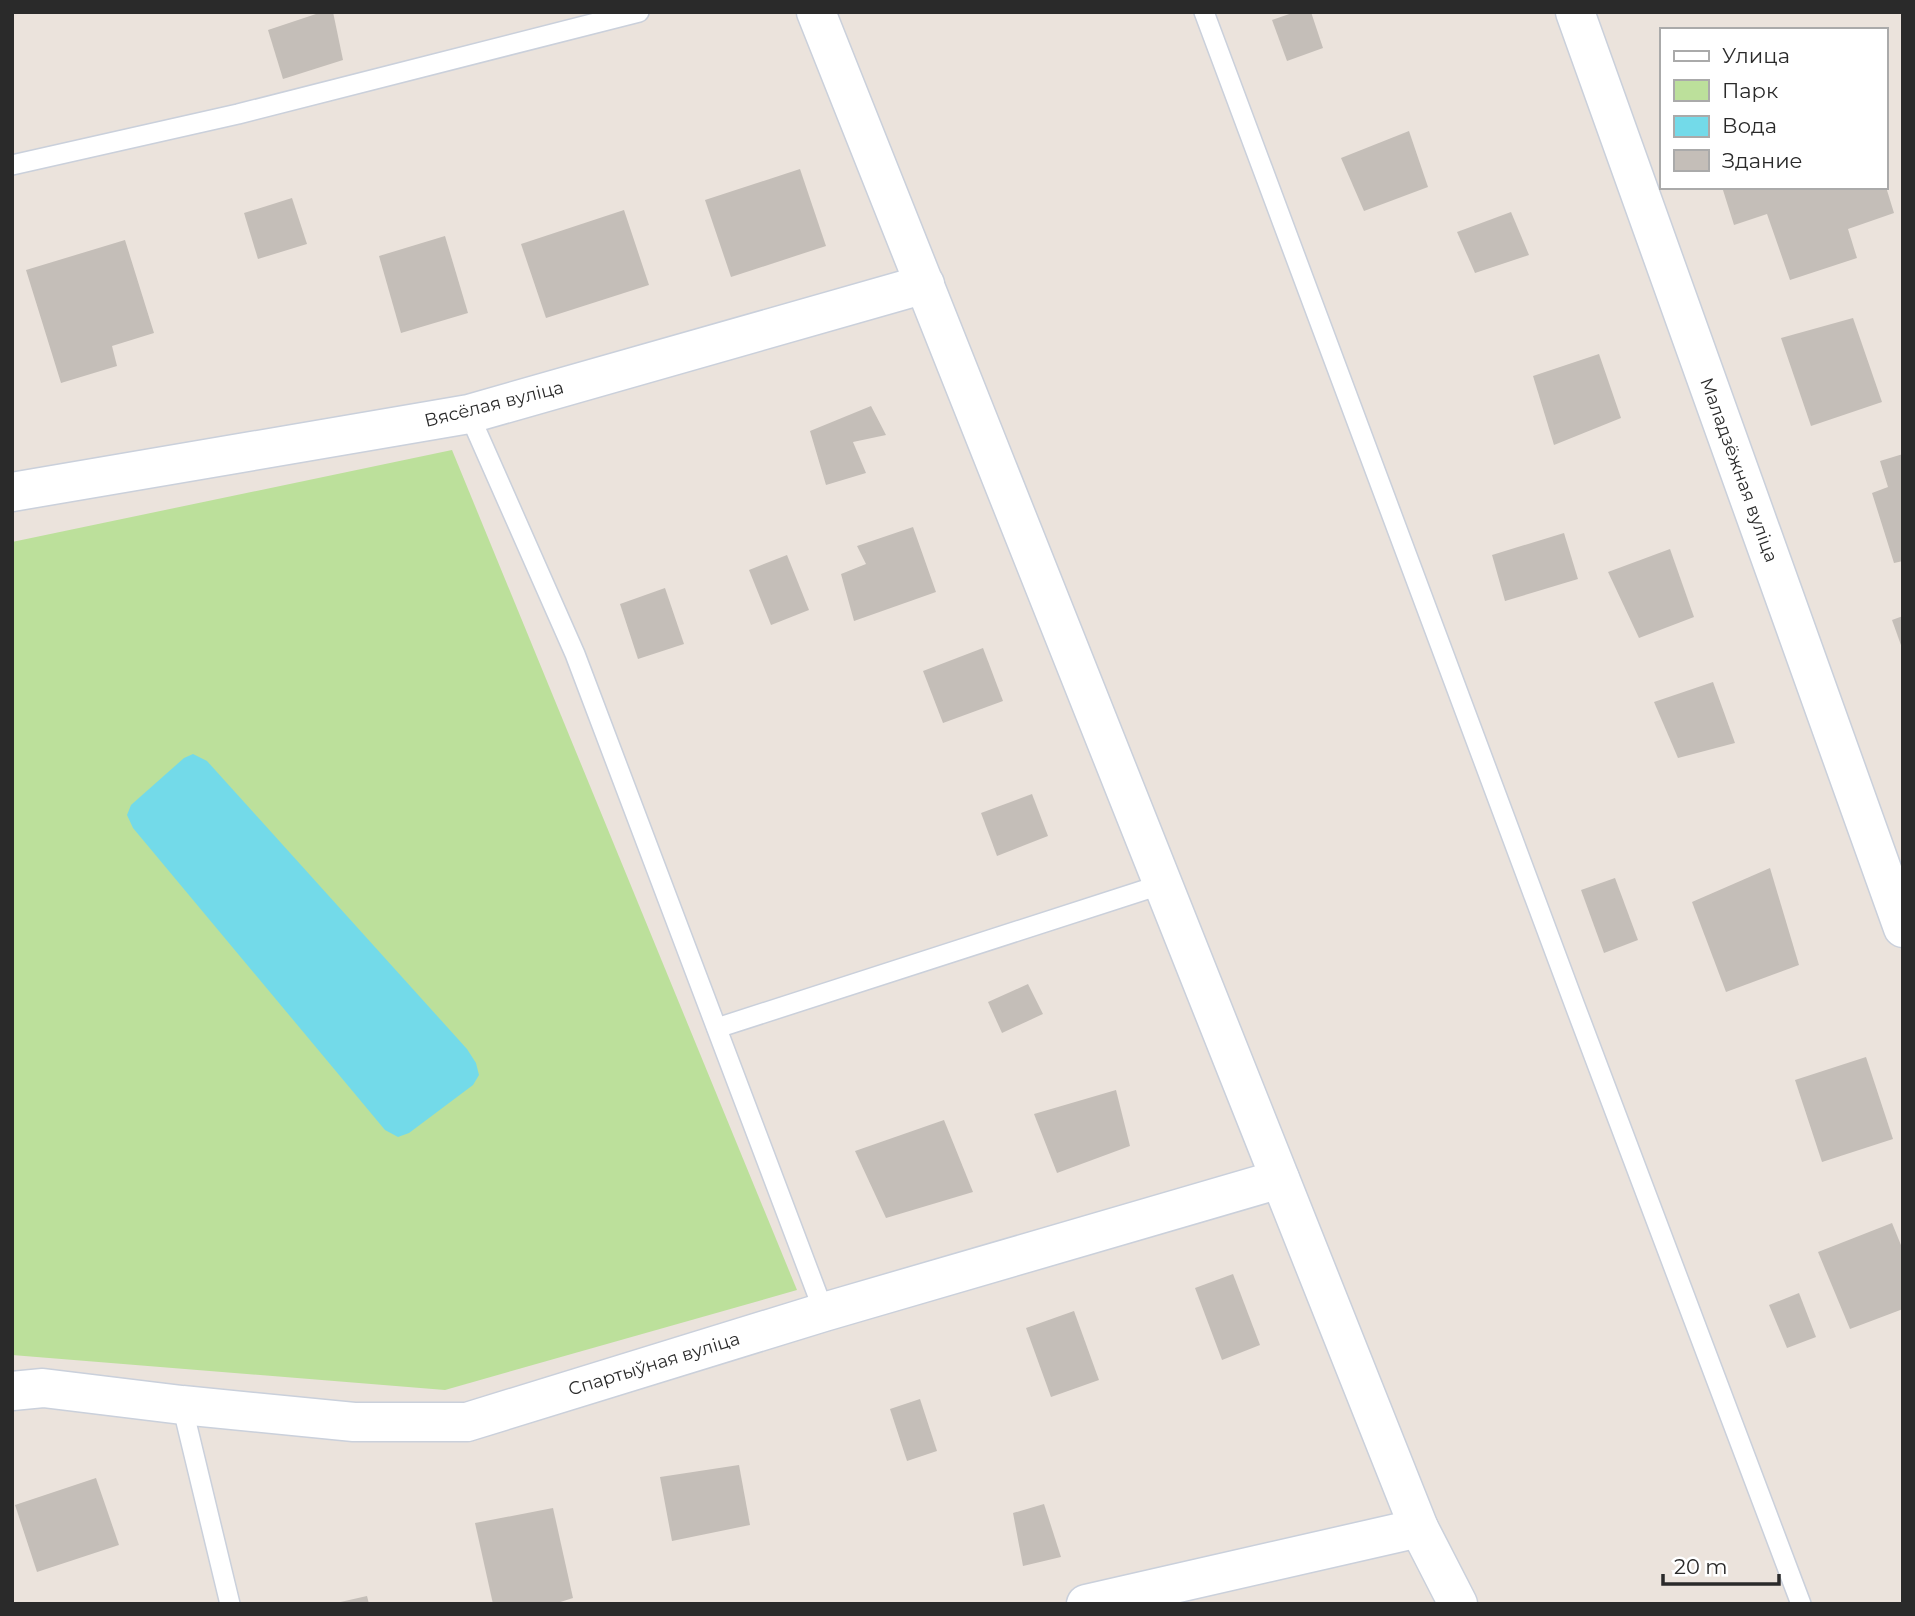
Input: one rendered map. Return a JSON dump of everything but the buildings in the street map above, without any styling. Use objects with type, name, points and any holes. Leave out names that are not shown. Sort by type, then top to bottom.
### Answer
[{"type":"street","points":[[816,12],[1419,1528],[1458,1604]]},
{"type":"street","name":"Маладзёжная вуліца","points":[[1575,12],[1903,928]]},
{"type":"street","name":"Вясёлая вуліца","points":[[12,492],[469,414],[925,284]]},
{"type":"street","name":"Спартыўная вуліца","points":[[12,1391],[43,1388],[354,1422],[467,1422],[824,1312],[1280,1180]]},
{"type":"street","points":[[1086,1604],[1419,1528]]},
{"type":"lane","points":[[12,165],[239,114],[639,12]]},
{"type":"lane","points":[[1204,12],[1368,457],[1519,851],[1801,1604]]},
{"type":"lane","points":[[469,414],[575,654],[824,1312]]},
{"type":"lane","points":[[716,1028],[1163,884]]},
{"type":"lane","points":[[182,1405],[230,1604]]},
{"type":"green space","points":[[452,450],[797,1290],[445,1390],[12,1355],[12,542]]},
{"type":"water","points":[[193,754],[207,761],[467,1049],[476,1063],[479,1075],[473,1085],[409,1133],[398,1137],[385,1130],[133,828],[127,815],[131,805],[184,758]]}]
